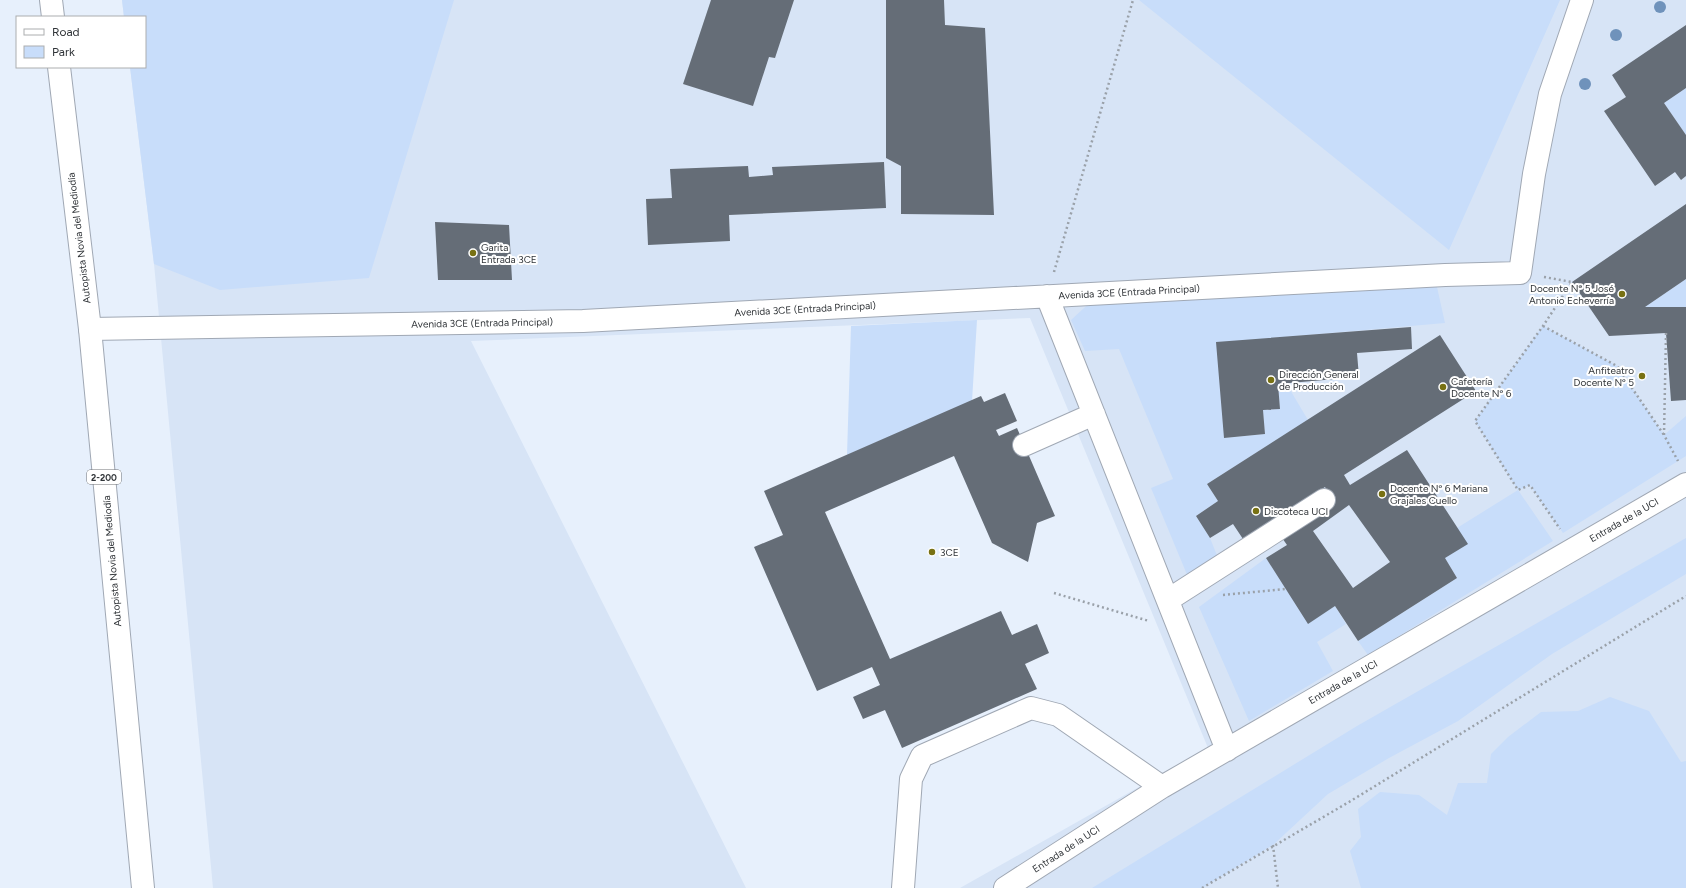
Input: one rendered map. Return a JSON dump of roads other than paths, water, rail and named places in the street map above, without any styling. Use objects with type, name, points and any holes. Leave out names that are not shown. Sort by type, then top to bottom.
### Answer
[{"type":"main road","points":[[51,0],[53,16]]},
{"type":"main road","name":"Avenida 3CE (Entrada Principal)","points":[[90,329],[583,321],[1445,275],[1520,273],[1534,174],[1550,94],[1582,0]]},
{"type":"main road","name":"Autopista Novia del Mediodía","points":[[59,68],[90,329],[143,888]]},
{"type":"main road","points":[[1047,296],[1181,630],[1227,750]]},
{"type":"main road","points":[[1024,445],[1094,414]]},
{"type":"main road","name":"Entrada de la UCI","points":[[1005,888],[1162,787],[1573,550],[1684,474]]},
{"type":"main road","points":[[1168,600],[1324,500]]},
{"type":"main road","points":[[903,888],[911,779],[922,756],[1032,708],[1058,714],[1162,787]]},
{"type":"place","name":"Garita Entrada 3CE","points":[[473,253]]},
{"type":"place","name":"Docente Nº 5 José Antonio Echeverría","points":[[1622,294]]},
{"type":"place","name":"Anfiteatro Docente Nº 5","points":[[1642,376]]},
{"type":"place","name":"Dirección General de Producción","points":[[1271,380]]},
{"type":"place","name":"Cafetería Docente Nº 6","points":[[1443,387]]},
{"type":"place","name":"Docente Nº 6 Mariana Grajales Cuello","points":[[1382,494]]},
{"type":"place","name":"Discoteca UCI","points":[[1256,511]]},
{"type":"place","name":"3CE","points":[[932,552]]}]
